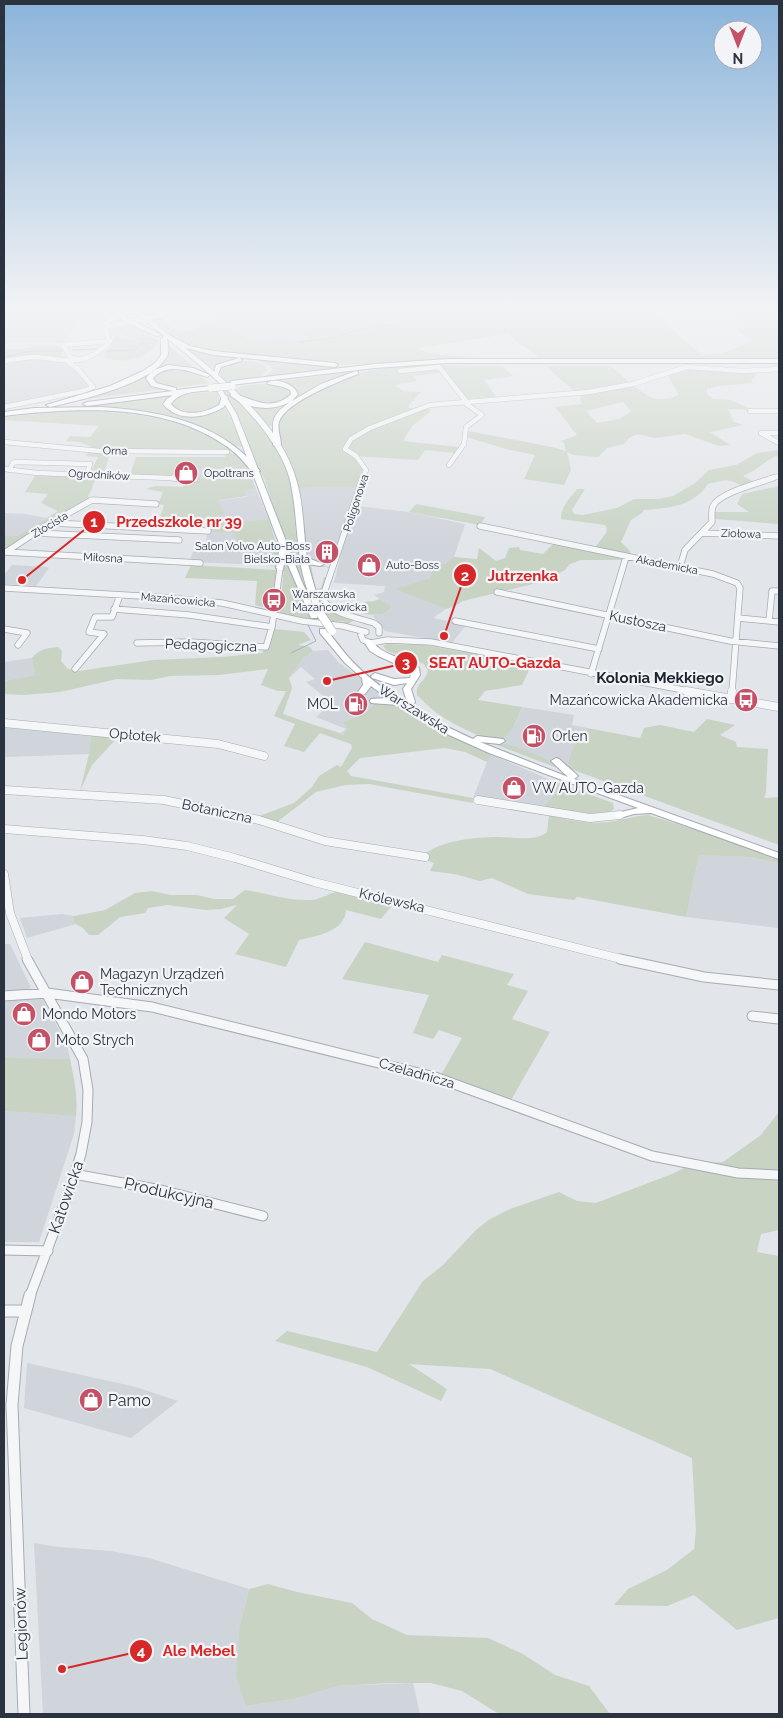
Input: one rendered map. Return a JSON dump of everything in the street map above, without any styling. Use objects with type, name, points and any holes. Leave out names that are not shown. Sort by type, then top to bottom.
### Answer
[{"type":"highway","points":[[41,407],[90,395],[104,389]]},
{"type":"highway","points":[[183,389],[189,390]]},
{"type":"highway","points":[[4,413],[195,389]]},
{"type":"highway","points":[[233,395],[245,402],[267,405],[285,402],[294,394],[293,389]]},
{"type":"highway","points":[[278,445],[275,429],[277,420],[291,406],[320,389]]},
{"type":"highway","points":[[4,413],[189,390]]},
{"type":"highway","points":[[189,390],[167,402],[168,407],[182,413],[207,413],[222,406],[225,396]]},
{"type":"highway","points":[[27,411],[102,410],[137,413],[171,419],[197,427],[220,438],[243,456],[256,472]]},
{"type":"main road","name":"Warszawska","points":[[219,389],[225,396],[236,421],[283,544],[318,616],[328,631],[371,677],[439,726],[485,749],[779,856]]},
{"type":"main road","name":"Warszawska","points":[[227,389],[263,426],[278,445],[288,464],[294,482],[303,559],[308,584],[318,616]]},
{"type":"main road","points":[[280,568],[283,544]]},
{"type":"main road","points":[[303,559],[320,564]]},
{"type":"main road","points":[[374,701],[407,703],[407,690],[417,672],[414,668],[378,653],[373,649],[377,639]]},
{"type":"main road","points":[[362,692],[371,677],[394,682],[411,680]]},
{"type":"main road","name":"Warszawska","points":[[407,703],[477,739],[573,776],[779,850]]},
{"type":"main road","points":[[477,739],[500,741]]},
{"type":"main road","points":[[556,761],[573,776]]},
{"type":"main road","points":[[613,796],[621,800],[625,806],[625,811],[620,816]]},
{"type":"main road","points":[[620,816],[638,811],[656,812]]},
{"type":"street","points":[[4,407],[90,389]]},
{"type":"street","points":[[449,465],[465,440],[466,428],[482,415],[465,401],[456,389]]},
{"type":"street","name":"Poligonowa","points":[[376,624],[340,613],[326,604],[324,599],[325,590],[366,470],[356,456],[345,449],[351,439],[370,428],[424,407],[465,401],[605,389]]},
{"type":"street","points":[[750,411],[779,410]]},
{"type":"street","points":[[779,433],[761,433],[779,444]]},
{"type":"street","name":"Orna","points":[[4,442],[100,451],[227,452]]},
{"type":"street","points":[[6,470],[16,462],[90,464],[92,465],[87,474]]},
{"type":"street","name":"Ogrodników","points":[[6,470],[195,478]]},
{"type":"street","points":[[680,567],[685,550],[712,522],[714,504],[726,496],[779,476]]},
{"type":"street","name":"Złocista","points":[[4,552],[92,500],[156,504]]},
{"type":"street","points":[[53,523],[208,531]]},
{"type":"street","name":"Akademicka","points":[[480,526],[680,567],[737,582],[740,588],[731,699]]},
{"type":"street","points":[[36,533],[179,540]]},
{"type":"street","name":"Ziołowa","points":[[702,533],[779,536]]},
{"type":"street","name":"Miłosna","points":[[4,552],[200,563]]},
{"type":"street","points":[[591,674],[626,556]]},
{"type":"street","points":[[320,564],[334,565]]},
{"type":"street","name":"Pedagogiczna","points":[[136,643],[191,642],[266,647],[275,614],[280,568]]},
{"type":"street","name":"Mazańcowicka","points":[[4,588],[194,600],[236,606],[312,623],[351,628],[366,633]]},
{"type":"street","points":[[769,621],[772,591],[779,591]]},
{"type":"street","name":"Kustosza","points":[[497,592],[736,642],[779,646]]},
{"type":"street","points":[[114,609],[120,595]]},
{"type":"street","name":"Pedagogiczna","points":[[190,615],[194,600]]},
{"type":"street","name":"Pedagogiczna","points":[[75,669],[104,634],[89,632],[95,617],[112,617],[114,609],[190,615],[272,627]]},
{"type":"street","points":[[738,618],[779,622]]},
{"type":"street","points":[[455,621],[599,649]]},
{"type":"street","points":[[377,639],[379,627],[376,624],[361,638],[377,639],[406,640],[444,645],[591,674],[779,707]]},
{"type":"street","points":[[4,630],[27,633],[18,645]]},
{"type":"street","points":[[366,633],[377,639]]},
{"type":"street","name":"Opłotek","points":[[4,723],[218,744],[264,756]]},
{"type":"street","name":"Botaniczna","points":[[4,790],[164,800],[259,820],[325,841],[425,857]]},
{"type":"street","points":[[478,800],[581,817],[620,816]]},
{"type":"street","name":"Królewska","points":[[4,829],[143,840],[187,846],[314,882],[637,962],[704,977],[779,985]]},
{"type":"street","name":"Katowicka","points":[[4,874],[10,913],[17,936],[26,957],[83,1059],[90,1098],[88,1123],[82,1151],[48,1251],[25,1311],[16,1356],[8,1443],[18,1533]]},
{"type":"street","name":"Czeladnicza","points":[[4,996],[47,993],[152,1007],[381,1062],[473,1090],[652,1156],[738,1173],[779,1175]]},
{"type":"street","points":[[752,1016],[779,1019]]},
{"type":"street","name":"Produkcyjna","points":[[74,1174],[161,1190],[263,1216]]},
{"type":"street","points":[[4,1250],[48,1251]]},
{"type":"street","points":[[4,1311],[25,1311]]},
{"type":"street","name":"Legionów","points":[[18,1533],[24,1714]]},
{"type":"shaded area","points":[[4,389],[85,389],[4,406]]},
{"type":"shaded area","points":[[182,467],[208,467],[204,478],[177,477]]},
{"type":"shaded area","points":[[357,487],[331,563],[314,562],[308,558],[298,488]]},
{"type":"shaded area","points":[[256,489],[269,519],[248,521],[220,520],[218,500],[247,497],[245,491]]},
{"type":"shaded area","points":[[357,506],[409,512],[465,524],[454,557],[446,563],[432,567],[430,578],[396,589],[446,609],[433,618],[466,625],[452,643],[385,631],[373,616],[390,610],[392,607],[374,595],[384,592],[385,586],[334,583],[344,542]]},
{"type":"shaded area","points":[[4,513],[47,518],[17,536],[4,535]]},
{"type":"shaded area","points":[[208,532],[234,533],[238,544],[276,543],[266,565],[189,562],[193,552],[206,552],[209,546],[206,539]]},
{"type":"shaded area","points":[[12,565],[49,568],[36,586],[4,584],[4,575]]},
{"type":"shaded area","points":[[328,650],[338,662],[394,703],[374,704],[364,714],[343,722],[349,729],[343,735],[310,724],[341,733],[346,729],[316,717],[332,703],[306,682],[315,679],[301,667],[289,678],[303,658],[313,651]]},
{"type":"shaded area","points":[[32,658],[35,675],[4,681],[4,662]]},
{"type":"shaded area","points":[[522,707],[574,715],[572,725],[587,728],[580,736],[568,768],[491,740],[515,725]]},
{"type":"shaded area","points":[[4,726],[91,736],[89,754],[6,757],[4,760]]},
{"type":"shaded area","points":[[492,755],[555,782],[556,793],[541,808],[473,798],[487,762]]},
{"type":"shaded area","points":[[699,855],[749,857],[779,863],[779,928],[686,917]]},
{"type":"shaded area","points":[[62,914],[74,916],[74,923],[76,924],[27,938],[20,918]]},
{"type":"shaded area","points":[[4,944],[10,944],[31,988],[13,992],[4,991]]},
{"type":"shaded area","points":[[42,998],[67,1045],[70,1059],[4,1057],[4,1001]]},
{"type":"shaded area","points":[[4,1111],[76,1116],[74,1134],[39,1242],[4,1242]]},
{"type":"shaded area","points":[[27,1363],[136,1387],[178,1401],[131,1438],[24,1408]]},
{"type":"shaded area","points":[[34,1543],[111,1551],[149,1558],[249,1589],[240,1625],[246,1706],[294,1699],[338,1686],[413,1683],[420,1714],[43,1714]]},
{"type":"green space","points":[[103,389],[163,389],[71,401],[81,399]]},
{"type":"green space","points":[[222,389],[225,389],[264,429],[286,466],[292,491],[296,537],[302,572],[309,595],[319,617],[317,617],[280,528],[264,478],[255,463],[234,409]]},
{"type":"green space","points":[[287,389],[290,391],[290,396],[275,403],[257,404],[246,401],[233,390]]},
{"type":"green space","points":[[294,389],[318,389],[291,404],[273,426],[266,426],[247,405],[276,405],[297,393]]},
{"type":"green space","points":[[321,389],[400,389],[421,392],[409,405],[409,408],[431,409],[429,413],[412,426],[403,441],[459,447],[455,453],[425,450],[418,460],[354,456],[363,468],[357,487],[298,488],[294,468],[280,440],[278,427],[279,422],[288,410]]},
{"type":"green space","points":[[460,389],[490,389],[496,397],[468,399]]},
{"type":"green space","points":[[572,389],[592,389],[575,392]]},
{"type":"green space","points":[[607,389],[638,389],[649,396],[659,399],[679,395],[676,389],[707,389],[707,394],[714,399],[730,400],[754,410],[728,409],[734,422],[743,425],[710,432],[730,445],[719,446],[685,434],[654,438],[638,434],[629,438],[624,444],[607,448],[598,457],[573,455],[567,452],[571,470],[564,485],[524,479],[535,455],[506,449],[467,437],[468,431],[566,451],[564,443],[561,441],[577,435],[555,407],[582,404],[579,394]],"holes":[[[623,402],[632,411],[619,419],[597,423],[586,411]]]},
{"type":"green space","points":[[215,390],[221,402],[211,410],[204,412],[178,409],[172,407],[170,402],[181,395]]},
{"type":"green space","points":[[175,395],[165,401],[164,406],[170,411],[185,416],[194,416],[226,407],[243,447],[235,446],[211,432],[187,422],[125,411],[60,409]]},
{"type":"green space","points":[[75,411],[137,415],[178,423],[216,439],[233,451],[98,450],[83,443],[66,441],[70,436],[90,437],[99,426],[4,420],[4,417]]},
{"type":"green space","points":[[779,450],[779,458],[776,456],[743,476],[756,483],[744,487],[727,481],[708,484],[702,492],[687,502],[671,507],[644,510],[631,520],[621,542],[630,551],[631,556],[594,549],[606,533],[607,528],[605,525],[561,519],[564,506],[577,489],[585,489],[572,510],[574,514],[583,515],[617,508],[634,499],[659,499],[673,496],[695,483],[709,470],[736,465],[757,453]]},
{"type":"green space","points":[[89,451],[110,452],[104,474],[90,473],[98,457],[86,456]]},
{"type":"green space","points":[[226,452],[232,453],[242,460],[256,489],[245,491],[247,496],[218,500],[224,513],[220,519],[248,521],[269,519],[279,547],[277,567],[266,565],[275,543],[238,544],[234,533],[208,532],[211,519],[160,517],[164,505],[158,504],[163,492],[146,489],[155,486],[183,487],[186,479],[204,478],[208,468],[182,467],[177,477],[130,475],[136,457],[225,457]]},
{"type":"green space","points":[[36,474],[97,476],[88,497],[93,499],[4,551],[4,535],[17,536],[58,511],[41,503],[48,494],[25,492]]},
{"type":"green space","points":[[779,486],[779,524],[715,519],[715,512],[749,512],[737,504],[742,494]]},
{"type":"green space","points":[[416,504],[485,517],[480,525],[409,512]]},
{"type":"green space","points":[[555,542],[621,557],[621,560],[581,560],[570,564],[565,570],[541,582],[463,601],[446,609],[395,589],[430,578],[432,567],[446,563],[454,557],[477,559],[479,548],[496,561],[505,558],[509,548],[519,547],[520,550],[543,554]]},
{"type":"green space","points":[[285,556],[306,610],[310,619],[280,613]]},
{"type":"green space","points":[[307,563],[329,567],[329,569],[327,567],[311,566],[316,589],[321,588],[324,577],[327,578],[321,597],[325,605],[356,619],[348,624],[341,623],[346,621],[331,622],[319,606]]},
{"type":"green space","points":[[191,565],[277,570],[275,594],[272,595],[270,605],[262,607],[255,605],[257,581],[185,578]]},
{"type":"green space","points":[[380,599],[392,607],[388,611],[371,615],[349,608],[369,601]]},
{"type":"green space","points":[[274,629],[304,632],[311,640],[298,645],[310,647],[313,651],[303,658],[289,678],[292,688],[283,714],[343,735],[348,729],[343,722],[364,714],[374,704],[381,702],[394,703],[428,725],[492,755],[487,762],[465,752],[445,748],[360,758],[347,771],[351,776],[473,798],[473,803],[369,784],[345,785],[316,792],[277,822],[257,817],[294,803],[312,787],[319,776],[337,765],[341,767],[352,748],[351,744],[320,733],[304,752],[284,746],[295,724],[274,716],[286,691],[278,691],[261,685],[268,669],[219,675],[170,676],[151,680],[117,679],[60,692],[23,695],[4,694],[4,681],[35,675],[32,658],[40,651],[47,649],[58,647],[62,651],[61,661],[68,669],[79,671],[153,660],[262,653]]},
{"type":"green space","points":[[387,644],[425,645],[532,664],[522,685],[485,691],[478,700],[522,707],[511,730],[500,739],[486,738],[466,730],[439,715],[417,695],[419,685],[428,671],[424,664],[387,651],[383,646]]},
{"type":"green space","points":[[707,719],[735,725],[720,735],[736,742],[737,747],[768,749],[766,792],[764,798],[779,797],[779,845],[568,768],[574,746],[587,728],[640,738],[644,728],[660,725],[694,732]]},
{"type":"green space","points":[[7,726],[120,735],[92,765],[80,791],[89,754],[91,736]]},
{"type":"green space","points":[[489,742],[527,751],[546,759],[560,769]]},
{"type":"green space","points":[[555,782],[613,803],[614,809],[608,813],[590,815],[541,808],[556,793]]},
{"type":"green space","points":[[648,815],[747,848],[779,860],[779,863],[749,857],[699,855],[686,917],[577,897],[574,900],[528,894],[492,878],[480,881],[454,874],[430,871],[434,863],[426,860],[423,855],[440,846],[469,839],[537,837],[547,832],[549,816],[601,823]]},
{"type":"green space","points":[[245,890],[302,900],[317,899],[343,891],[394,903],[381,919],[346,910],[341,923],[335,928],[321,935],[299,940],[286,967],[235,954],[249,934],[224,918],[237,905],[206,910],[167,905],[148,908],[145,913],[120,917],[98,935],[89,935],[83,928],[74,923],[74,916],[105,910],[135,893],[152,891],[170,895],[197,895],[214,899],[233,899]]},
{"type":"green space","points":[[365,942],[438,962],[442,955],[514,974],[507,985],[528,991],[512,1019],[550,1032],[511,1100],[441,1075],[462,1038],[439,1030],[433,1039],[413,1033],[429,995],[342,979]]},
{"type":"green space","points":[[4,1057],[70,1059],[76,1094],[76,1116],[4,1111]]},
{"type":"green space","points":[[779,1112],[779,1230],[761,1234],[757,1252],[779,1256],[779,1618],[737,1630],[694,1595],[667,1606],[614,1605],[628,1589],[667,1570],[694,1549],[696,1530],[692,1458],[490,1369],[409,1364],[447,1389],[441,1401],[367,1367],[275,1341],[287,1331],[377,1352],[423,1281],[443,1265],[477,1229],[490,1219],[510,1209],[559,1192],[577,1201],[596,1203],[672,1174],[692,1164],[723,1162],[761,1135]]},
{"type":"green space","points":[[268,1584],[352,1603],[372,1619],[407,1635],[488,1638],[523,1654],[555,1675],[589,1686],[610,1714],[499,1714],[462,1691],[431,1683],[338,1686],[294,1699],[246,1706],[236,1676],[240,1625],[249,1589]]},
{"type":"waterway","points":[[291,653],[316,641],[308,625]]},
{"type":"place","name":"Opoltrans","points":[[186,473]]},
{"type":"place","name":"Salon Volvo Auto-Boss Bielsko-Biała","points":[[327,552]]},
{"type":"place","name":"Auto-Boss","points":[[369,565]]},
{"type":"place","name":"Przedszkole nr 39","points":[[22,580]]},
{"type":"place","name":"Warszawska Mazańcowicka","points":[[274,600]]},
{"type":"place","name":"Jutrzenka","points":[[444,636]]},
{"type":"place","name":"SEAT AUTO-Gazda","points":[[327,681]]},
{"type":"place","name":"Mazańcowicka Akademicka","points":[[746,700]]},
{"type":"place","name":"MOL","points":[[356,704]]},
{"type":"place","name":"Orlen","points":[[534,736]]},
{"type":"place","name":"VW AUTO-Gazda","points":[[514,788]]},
{"type":"place","name":"Magazyn Urządzeń Technicznych","points":[[82,982]]},
{"type":"place","name":"Mondo Motors","points":[[24,1014]]},
{"type":"place","name":"Moto Strych","points":[[39,1040]]},
{"type":"place","name":"Pamo","points":[[91,1400]]},
{"type":"place","name":"Ale Mebel","points":[[62,1669]]},
{"type":"district","name":"Kolonia Mekkiego","points":[[660,678]]}]
